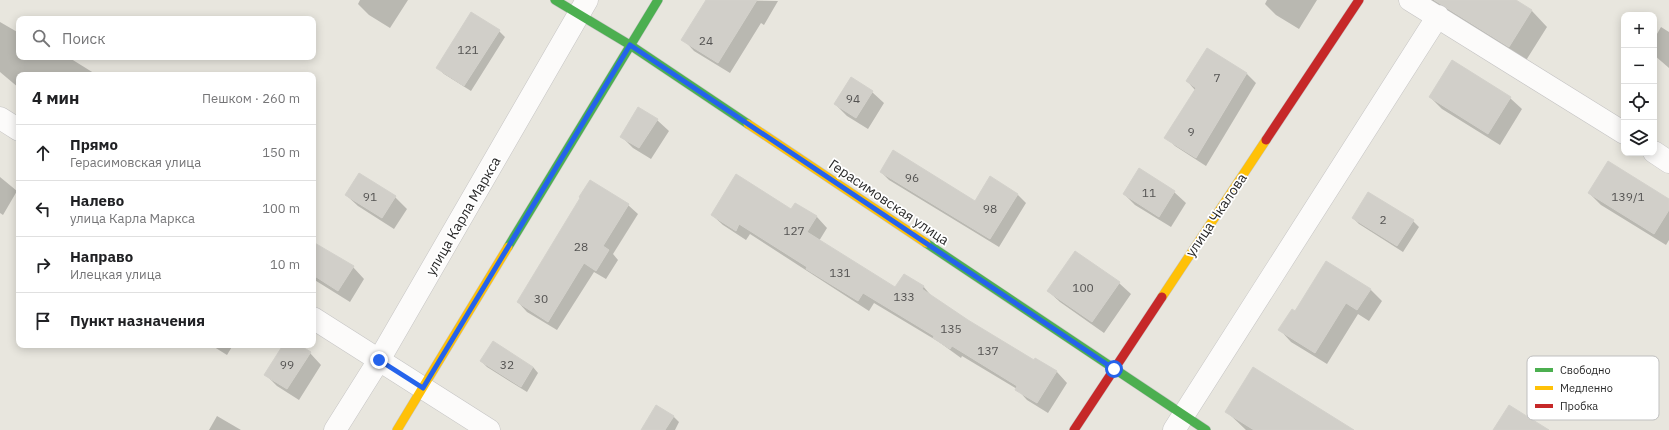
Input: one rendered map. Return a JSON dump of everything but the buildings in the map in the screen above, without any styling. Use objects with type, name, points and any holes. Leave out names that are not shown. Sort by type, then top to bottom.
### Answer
[{"type":"street","name":"Герасимовская улица","points":[[555,0],[583,8],[630,45],[1114,369],[1179,423],[1206,430]]},
{"type":"street","points":[[397,430],[658,0]]},
{"type":"street","name":"улица Чкалова","points":[[1074,430],[1359,0]]},
{"type":"street","points":[[1410,0],[1621,131]]},
{"type":"street","name":"улица Карла Маркса","points":[[335,430],[379,360],[583,8]]},
{"type":"street","points":[[1179,423],[1438,16]]},
{"type":"street","points":[[0,118],[16,128]]},
{"type":"street","points":[[1657,154],[1669,162]]},
{"type":"street","points":[[316,320],[489,430]]},
{"type":"traffic: fast","points":[[555,0],[630,45],[748,124]]},
{"type":"traffic: fast","points":[[508,247],[658,0]]},
{"type":"traffic: fast","points":[[926,243],[1206,430]]},
{"type":"traffic: slow","points":[[748,124],[926,243]]},
{"type":"traffic: slow","points":[[1162,297],[1266,140]]},
{"type":"traffic: slow","points":[[397,430],[508,247]]},
{"type":"traffic: jam","points":[[1266,140],[1359,0]]},
{"type":"traffic: jam","points":[[1074,430],[1162,297]]},
{"type":"route","points":[[379,360],[423,388],[630,45],[1114,369]]}]
